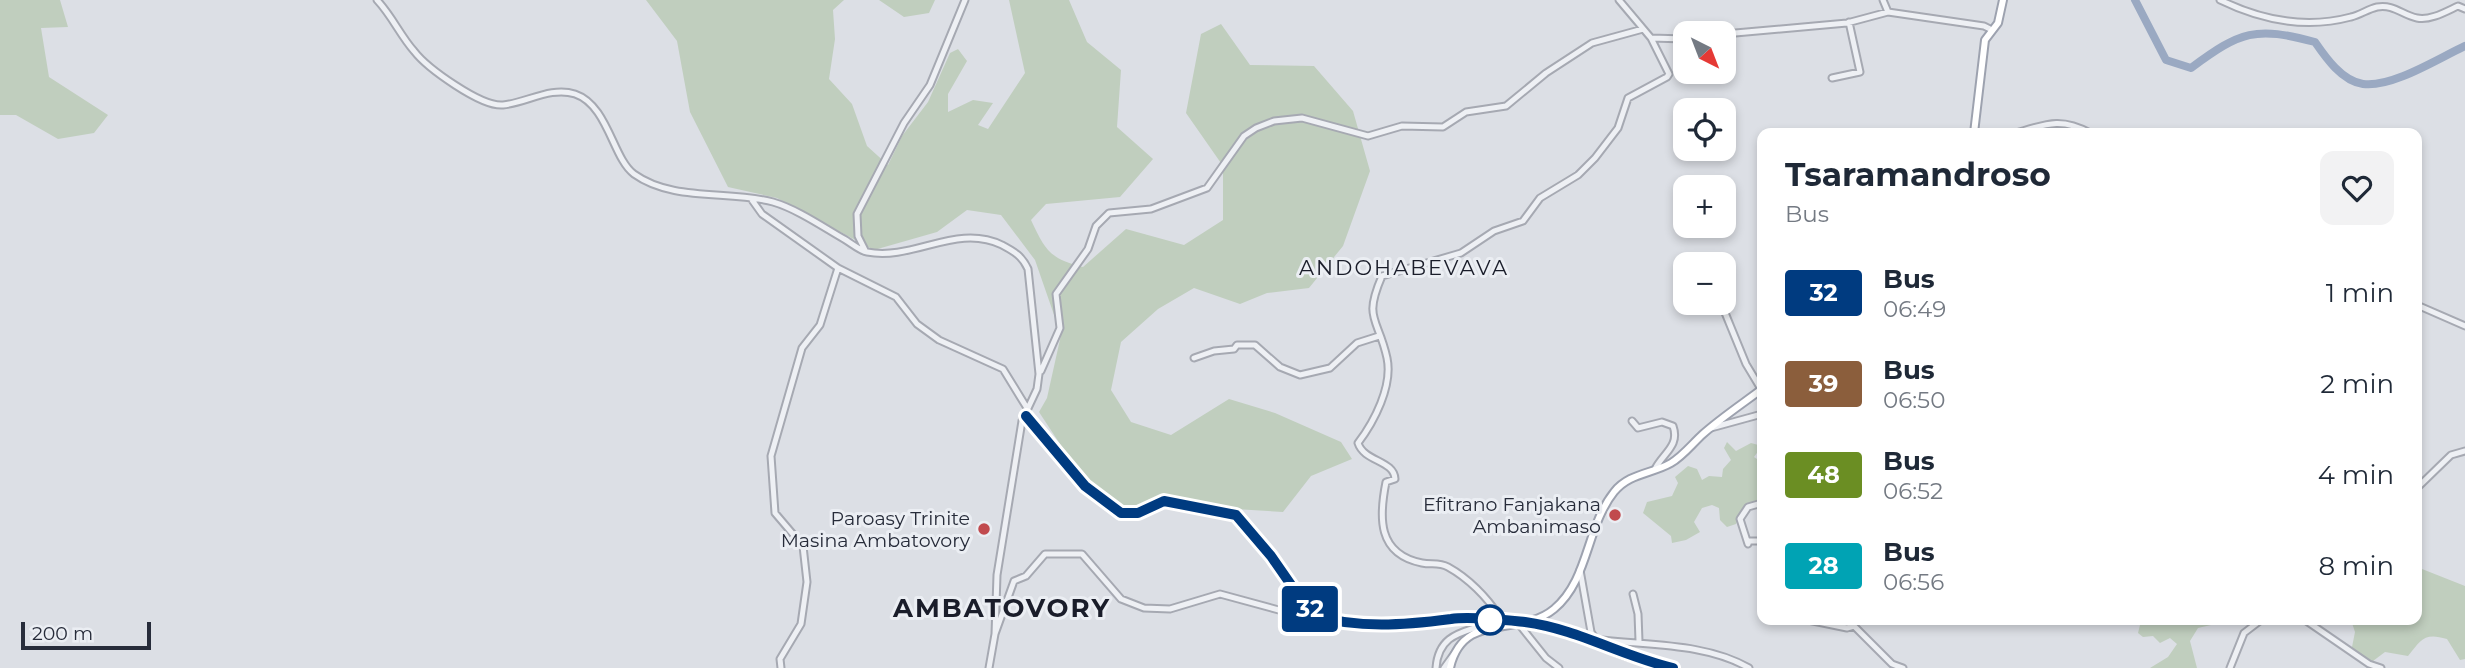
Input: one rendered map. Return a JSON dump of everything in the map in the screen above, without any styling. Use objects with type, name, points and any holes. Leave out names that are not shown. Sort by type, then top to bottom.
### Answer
[{"type":"main road","points":[[1975,128],[1985,40],[1990,29],[1998,23],[2003,0]]},
{"type":"main road","points":[[1450,668],[1457,646],[1474,634],[1495,623],[1522,623],[1546,615],[1556,607],[1573,588],[1592,531],[1614,492],[1631,478],[1679,458],[1709,429],[1757,393]]},
{"type":"street","points":[[377,0],[414,52],[471,97],[501,105],[559,93],[577,94],[600,115],[629,170],[636,175],[678,190],[774,202],[867,252],[908,248],[970,236],[984,238],[1018,254],[1028,269],[1040,374]]},
{"type":"street","points":[[867,252],[858,236],[857,214],[904,122],[930,85],[965,0]]},
{"type":"street","points":[[1436,668],[1440,651],[1450,639],[1465,629],[1495,623],[1499,616],[1484,595],[1448,567],[1409,559],[1382,534],[1380,517],[1386,482],[1395,479],[1395,473],[1391,468],[1369,457],[1357,443],[1373,425],[1388,376],[1388,360],[1371,301],[1382,276],[1461,253],[1494,231],[1523,221],[1540,198],[1578,175],[1595,158],[1618,128],[1628,98],[1669,74],[1651,38],[1619,0]]},
{"type":"street","points":[[1883,0],[1888,12]]},
{"type":"street","points":[[2220,0],[2291,23],[2326,22],[2353,17],[2376,7],[2393,7],[2419,19],[2432,17],[2458,6],[2465,9]]},
{"type":"street","points":[[1736,33],[1849,22],[1888,12],[1990,29]]},
{"type":"street","points":[[1832,78],[1860,72],[1849,22]]},
{"type":"street","points":[[989,668],[995,634],[997,575],[1022,421],[1060,328],[1056,294],[1088,249],[1096,226],[1110,213],[1151,209],[1207,188],[1244,136],[1273,121],[1302,118],[1368,136],[1402,126],[1443,127],[1466,112],[1506,106],[1546,72],[1592,43],[1634,29],[1643,29]]},
{"type":"street","points":[[1651,38],[1673,39]]},
{"type":"street","points":[[2034,128],[2060,121],[2081,128]]},
{"type":"street","points":[[752,200],[762,214],[838,268],[896,297],[917,324],[939,340],[1003,369],[1027,408]]},
{"type":"street","points":[[781,668],[780,659],[801,624],[807,582],[800,539],[775,513],[771,456],[802,348],[820,325],[838,268]]},
{"type":"street","points":[[2422,307],[2465,326]]},
{"type":"street","points":[[1726,315],[1746,364],[1757,381]]},
{"type":"street","points":[[1194,358],[1214,351],[1234,349],[1237,345],[1247,343],[1263,349],[1280,367],[1300,375],[1329,368],[1357,344],[1379,336]]},
{"type":"street","points":[[1709,429],[1757,415]]},
{"type":"street","points":[[1026,416],[1085,486],[1121,513],[1138,513],[1164,501],[1236,515],[1271,556],[1312,615]]},
{"type":"street","points":[[1632,421],[1638,428],[1662,422],[1673,426],[1676,437],[1669,454],[1660,460],[1656,469]]},
{"type":"street","points":[[2422,483],[2451,455],[2465,451]]},
{"type":"street","points":[[1757,505],[1744,510],[1740,519],[1748,544],[1757,542]]},
{"type":"street","points":[[995,634],[1014,581],[1026,576],[1045,554],[1065,553],[1082,554],[1121,599],[1144,608],[1170,609],[1220,594],[1260,606],[1388,626],[1451,619],[1495,623]]},
{"type":"street","points":[[1580,570],[1591,632],[1596,639],[1624,655],[1653,666],[1673,668]]},
{"type":"street","points":[[1633,594],[1638,614],[1639,641]]},
{"type":"street","points":[[1522,623],[1596,639],[1639,641],[1733,659],[1749,668]]},
{"type":"street","points":[[1522,623],[1546,658],[1559,668]]},
{"type":"street","points":[[1856,625],[1892,664],[1903,668]]},
{"type":"street","points":[[2230,668],[2241,639],[2254,625]]},
{"type":"street","points":[[2312,625],[2369,664],[2381,668]]},
{"type":"street","points":[[1444,668],[1454,654]]},
{"type":"green space","points":[[0,0],[60,0],[68,27],[41,28],[49,77],[108,115],[94,133],[58,139],[16,115],[0,115]]},
{"type":"green space","points":[[646,0],[844,0],[833,10],[835,39],[829,79],[852,104],[867,146],[888,165],[902,136],[928,102],[950,53],[958,49],[967,61],[948,94],[948,112],[973,100],[993,103],[978,125],[988,129],[1025,73],[1009,0],[1069,0],[1087,42],[1121,70],[1117,127],[1153,159],[1120,197],[1046,204],[1031,220],[1050,252],[1083,267],[1126,229],[1184,245],[1223,220],[1223,166],[1186,113],[1201,34],[1221,24],[1250,65],[1314,66],[1353,111],[1370,171],[1343,246],[1309,288],[1267,293],[1240,304],[1194,288],[1158,309],[1121,342],[1111,390],[1131,422],[1171,435],[1229,399],[1275,413],[1341,442],[1352,459],[1311,476],[1283,512],[1235,509],[1161,497],[1145,506],[1123,510],[1081,476],[1039,412],[1047,398],[1061,335],[1035,260],[1001,215],[967,210],[937,232],[874,250],[777,198],[728,187],[690,112],[677,41]]},
{"type":"green space","points":[[879,0],[935,0],[929,13],[904,17]]},
{"type":"green space","points":[[1727,442],[1736,451],[1751,443],[1757,445],[1754,457],[1757,459],[1757,501],[1745,506],[1736,524],[1727,527],[1720,520],[1719,508],[1712,505],[1702,508],[1694,522],[1700,532],[1686,540],[1672,543],[1671,536],[1643,513],[1647,502],[1672,496],[1678,483],[1675,477],[1688,466],[1697,469],[1702,480],[1709,476],[1722,477],[1723,469],[1731,460],[1724,448]]},
{"type":"green space","points":[[2422,569],[2465,586],[2465,659],[2460,660],[2447,639],[2433,636],[2420,642],[2408,656],[2385,652],[2369,664],[2351,652],[2355,632],[2353,625],[2422,625]]},
{"type":"green space","points":[[2140,625],[2211,625],[2198,628],[2190,641],[2197,668],[2150,668],[2168,657],[2177,644],[2170,638],[2160,643],[2153,636],[2143,637],[2138,633]]},
{"type":"waterway","points":[[2135,0],[2166,60],[2191,68],[2236,39],[2263,33],[2277,34],[2315,42],[2335,68],[2348,78],[2363,84],[2375,84],[2401,77],[2465,46]]},
{"type":"bus line","name":"32","points":[[1026,416],[1085,486],[1121,513],[1138,513],[1164,501],[1236,515],[1271,556],[1312,615],[1388,626],[1464,618],[1525,622],[1596,639],[1624,655],[1673,668]]},
{"type":"place","name":"Efitrano Fanjakana Ambanimaso","points":[[1615,515]]},
{"type":"place","name":"Paroasy Trinite Masina Ambatovory","points":[[984,529]]},
{"type":"district","name":"ANDOHABEVAVA","points":[[1404,268]]},
{"type":"district","name":"AMBATOVORY","points":[[1002,608]]}]
